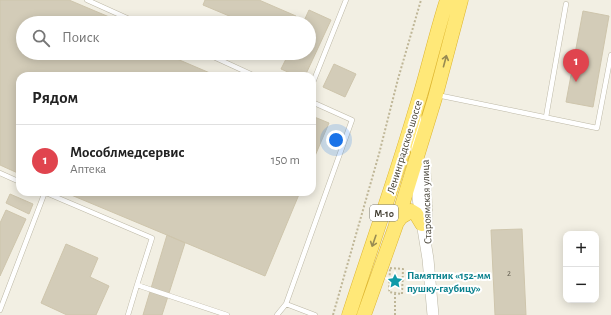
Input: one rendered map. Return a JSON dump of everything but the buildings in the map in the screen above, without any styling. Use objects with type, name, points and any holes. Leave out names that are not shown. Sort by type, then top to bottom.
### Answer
[{"type":"highway","name":"Ленинградское шоссе","points":[[349,315],[416,110],[435,37],[447,0]]},
{"type":"highway","name":"Ленинградское шоссе","points":[[364,315],[396,224],[435,96],[461,0]]},
{"type":"highway","points":[[396,224],[401,217],[411,211],[416,214],[422,224]]},
{"type":"street","name":"Староямская улица","points":[[433,315],[428,259],[427,203],[424,159],[435,96]]},
{"type":"street","name":"Староямская улица","points":[[416,110],[418,198],[428,259]]},
{"type":"lane","points":[[87,0],[122,16]]},
{"type":"lane","points":[[316,75],[346,0]]},
{"type":"lane","points":[[546,117],[566,4]]},
{"type":"lane","points":[[435,96],[597,128],[611,55]]},
{"type":"lane","points":[[220,60],[246,72]]},
{"type":"lane","points":[[277,315],[286,304],[352,120],[316,104]]},
{"type":"lane","points":[[0,173],[16,180]]},
{"type":"lane","points":[[0,310],[43,196]]},
{"type":"lane","points":[[54,196],[152,238],[128,315]]},
{"type":"lane","points":[[137,285],[227,315]]},
{"type":"lane","points":[[286,304],[311,314]]},
{"type":"path","points":[[332,315],[379,154],[398,79],[421,0]]},
{"type":"path","points":[[390,268],[403,268],[402,294],[395,293],[389,292],[390,268]]},
{"type":"path","points":[[395,293],[395,315]]},
{"type":"place","name":"Мособлмедсервис","points":[[576,82]]},
{"type":"place","name":"Памятник «152-мм пушку-гаубицу»","points":[[395,281]]}]
